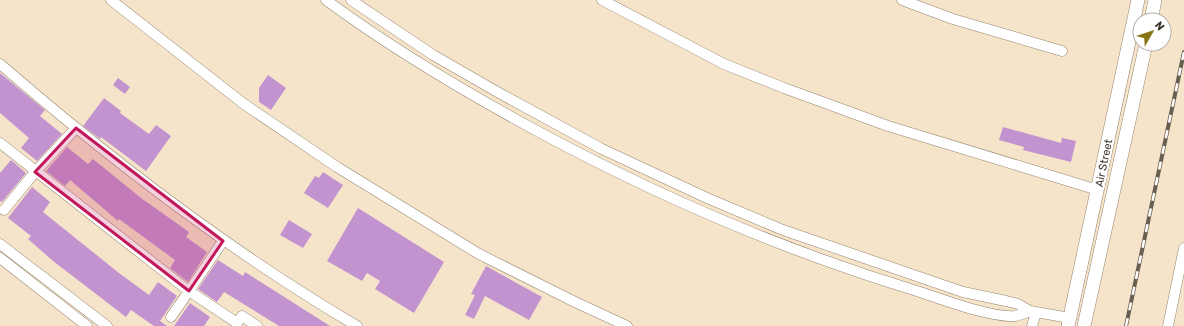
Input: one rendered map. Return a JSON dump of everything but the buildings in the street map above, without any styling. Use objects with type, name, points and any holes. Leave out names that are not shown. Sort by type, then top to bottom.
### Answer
[{"type":"main road","name":"Air Street","points":[[1069,322],[1138,0]]},
{"type":"main road","points":[[1153,12],[1155,0]]},
{"type":"main road","name":"Air Street","points":[[1084,326],[1144,52]]},
{"type":"street","points":[[112,0],[244,104],[337,166],[478,254],[628,326]]},
{"type":"street","points":[[326,0],[425,68],[493,107],[595,162],[701,212],[778,244],[844,268],[972,308],[1006,316],[1017,316],[1033,311]]},
{"type":"street","points":[[351,0],[434,55],[501,94],[602,149],[707,198],[783,230],[886,266],[963,292],[1018,304],[1033,311],[1069,322]]},
{"type":"street","points":[[602,0],[724,64],[784,88],[888,126],[1098,190]]},
{"type":"street","points":[[902,0],[953,20],[1062,51]]},
{"type":"street","points":[[0,64],[76,128],[223,241],[297,290],[357,326]]},
{"type":"street","points":[[4,210],[35,172],[76,128]]},
{"type":"street","points":[[0,143],[35,172],[189,291],[237,323],[242,316],[258,326]]},
{"type":"street","points":[[171,317],[223,241]]},
{"type":"street","points":[[0,244],[107,326]]},
{"type":"street","points":[[1168,326],[1184,248]]},
{"type":"street","points":[[0,258],[86,326]]},
{"type":"street","points":[[1032,326],[1033,311]]},
{"type":"highlighted area","points":[[76,128],[223,241],[189,291],[35,172]]},
{"type":"railway","points":[[1126,326],[1184,52]]}]
